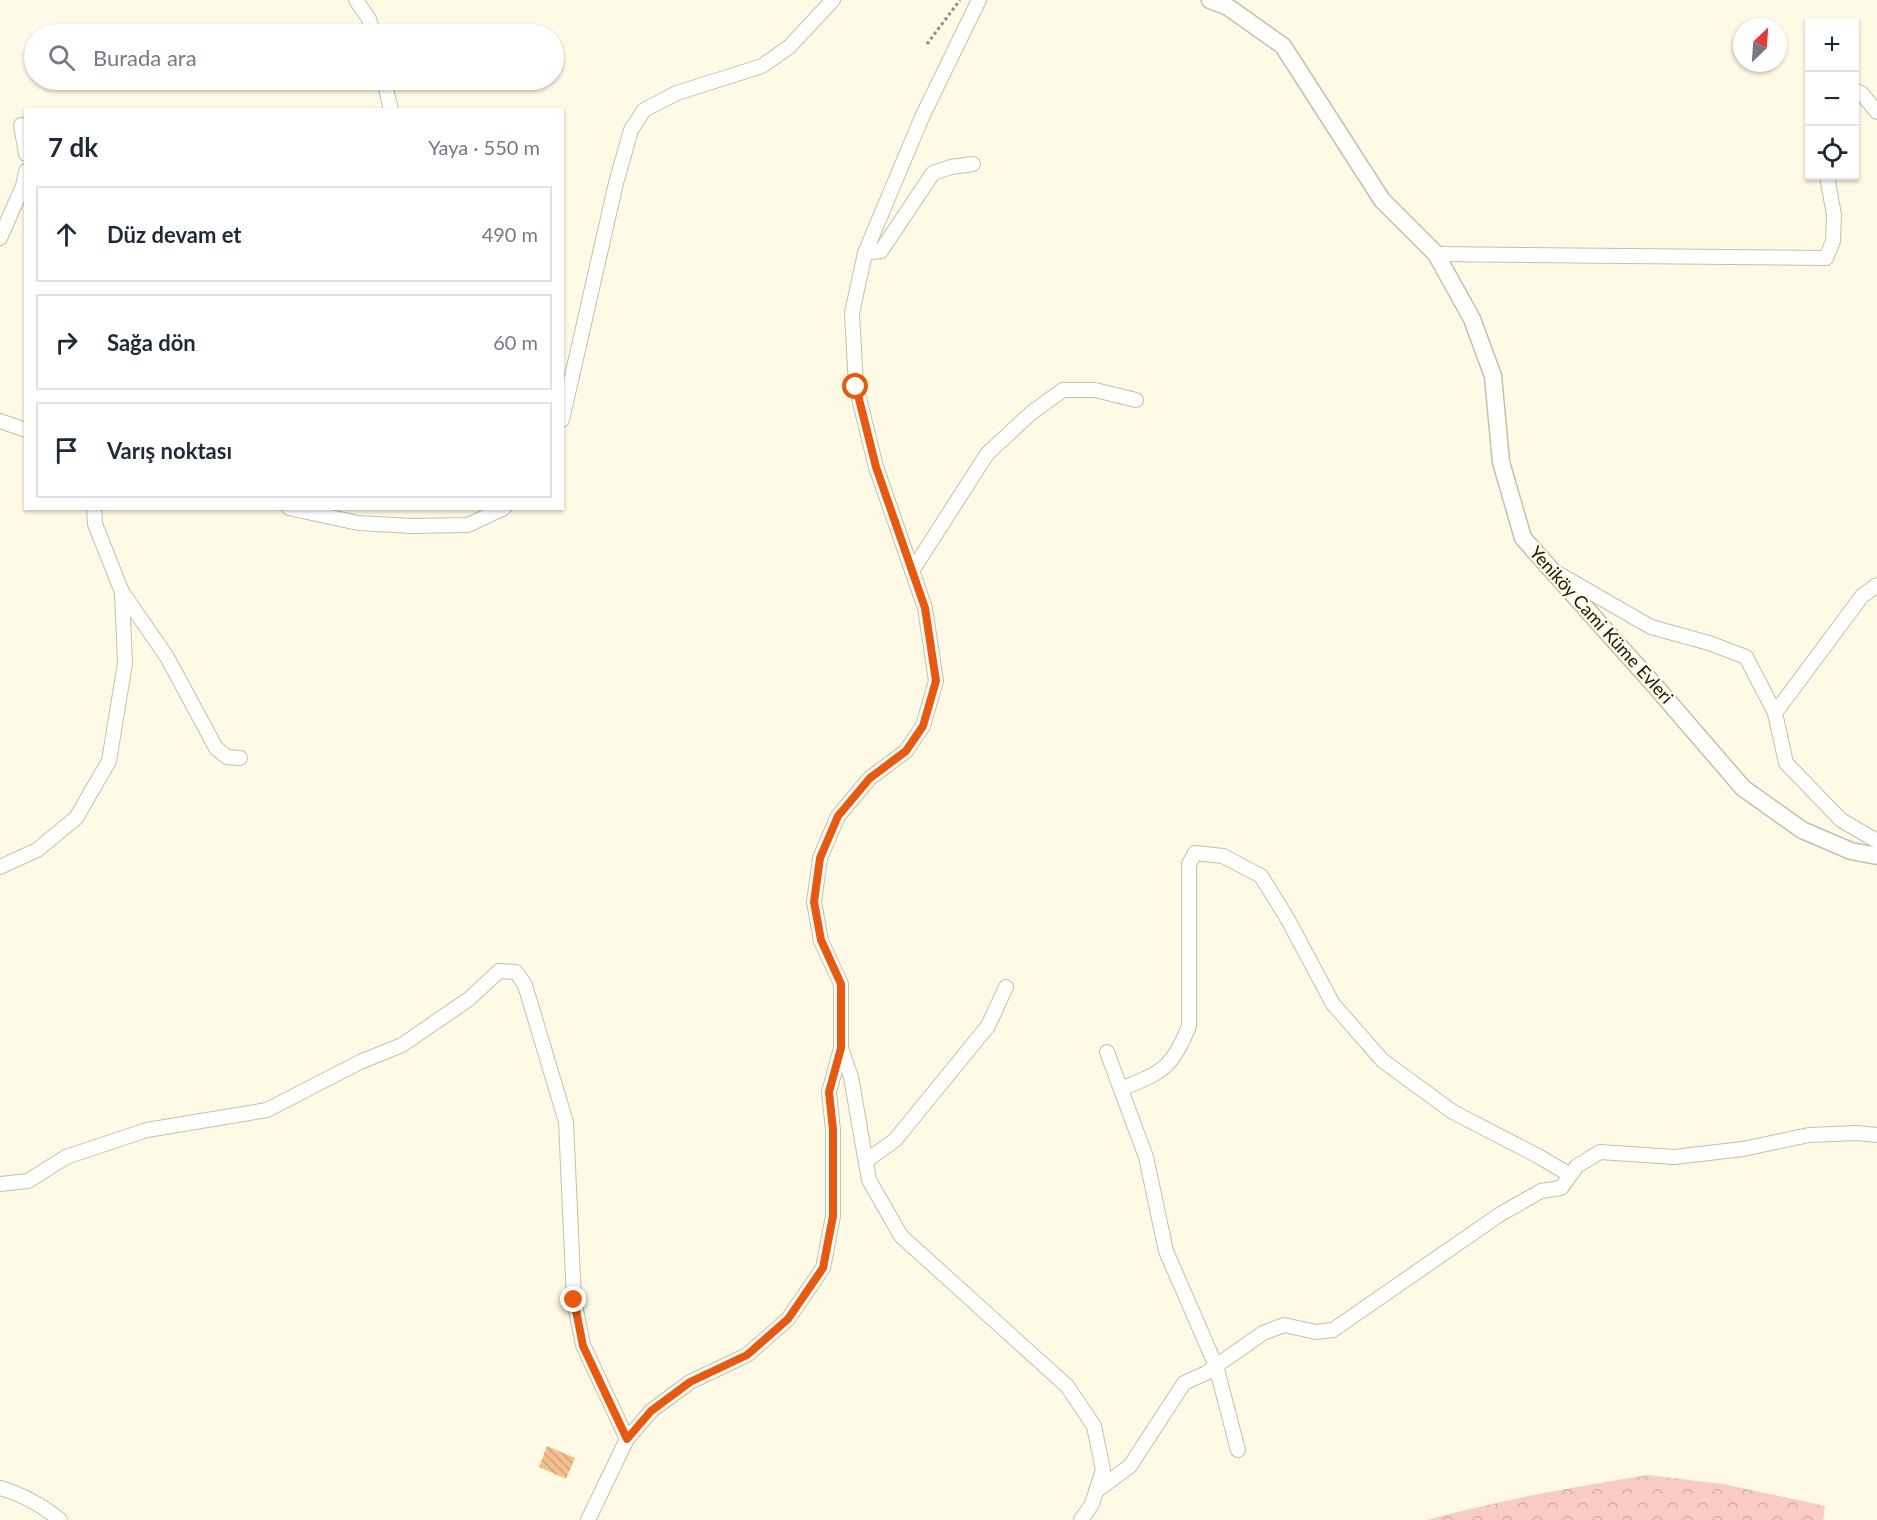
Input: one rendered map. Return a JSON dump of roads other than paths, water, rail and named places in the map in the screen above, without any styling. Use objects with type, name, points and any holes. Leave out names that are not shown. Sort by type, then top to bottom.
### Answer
[{"type":"street","points":[[356,0],[370,24]]},
{"type":"street","points":[[565,400],[616,183],[631,130],[644,110],[677,93],[762,66],[789,47],[833,0]]},
{"type":"street","points":[[588,1520],[627,1439],[651,1411],[690,1382],[747,1355],[788,1319],[823,1268],[833,1216],[834,1139],[829,1092],[841,1048],[841,984],[821,940],[814,902],[820,858],[838,816],[870,778],[906,751],[923,726],[936,681],[925,608],[876,467],[856,387],[852,313],[865,253],[922,117],[980,0]]},
{"type":"street","name":"Yeniköy Cami Küme Evleri","points":[[1210,0],[1228,7],[1283,46],[1382,200],[1436,254],[1472,320],[1493,376],[1501,462],[1523,538],[1743,788],[1802,830],[1851,851],[1877,856]]},
{"type":"street","points":[[386,90],[391,108]]},
{"type":"street","points":[[1859,92],[1877,112]]},
{"type":"street","points":[[21,125],[24,142]]},
{"type":"street","points":[[865,253],[881,251],[933,173],[951,167],[973,164]]},
{"type":"street","points":[[1436,254],[1826,258],[1833,241],[1834,215],[1828,180]]},
{"type":"street","points":[[0,238],[24,181]]},
{"type":"street","points":[[912,571],[987,454],[1031,413],[1063,390],[1095,390],[1136,400]]},
{"type":"street","points":[[0,421],[24,429]]},
{"type":"street","points":[[94,510],[95,524],[122,592],[167,657],[216,748],[227,757],[240,758]]},
{"type":"street","points":[[298,510],[358,523],[412,526],[468,525],[500,510]]},
{"type":"street","points":[[1555,572],[1651,627],[1709,643],[1746,657],[1775,713],[1786,763],[1842,820],[1877,841]]},
{"type":"street","points":[[1775,713],[1862,596],[1877,585]]},
{"type":"street","points":[[0,867],[37,850],[76,818],[109,761],[125,663],[122,592]]},
{"type":"street","points":[[1121,1089],[1160,1073],[1180,1049],[1189,1026],[1189,864],[1195,853],[1223,856],[1261,876],[1287,918],[1333,1004],[1383,1061],[1453,1112],[1570,1175]]},
{"type":"street","points":[[0,1184],[28,1181],[66,1157],[147,1130],[267,1110],[360,1062],[402,1045],[469,999],[499,972],[516,972],[525,985],[566,1122],[574,1300],[583,1346],[627,1439]]},
{"type":"street","points":[[866,1161],[895,1140],[988,1026],[1006,987]]},
{"type":"street","points":[[841,1048],[851,1077],[869,1180],[902,1236],[1067,1386],[1094,1426],[1103,1470],[1092,1504],[1081,1520]]},
{"type":"street","points":[[1107,1052],[1146,1158],[1166,1251],[1216,1366],[1238,1450]]},
{"type":"street","points":[[1096,1491],[1130,1466],[1184,1383],[1206,1374],[1263,1333],[1284,1325],[1316,1332],[1333,1330],[1499,1215],[1541,1191],[1561,1188],[1577,1166],[1600,1152],[1674,1157],[1733,1150],[1809,1135],[1857,1133],[1877,1135]]},
{"type":"street","points":[[0,1488],[27,1499],[60,1520]]}]
